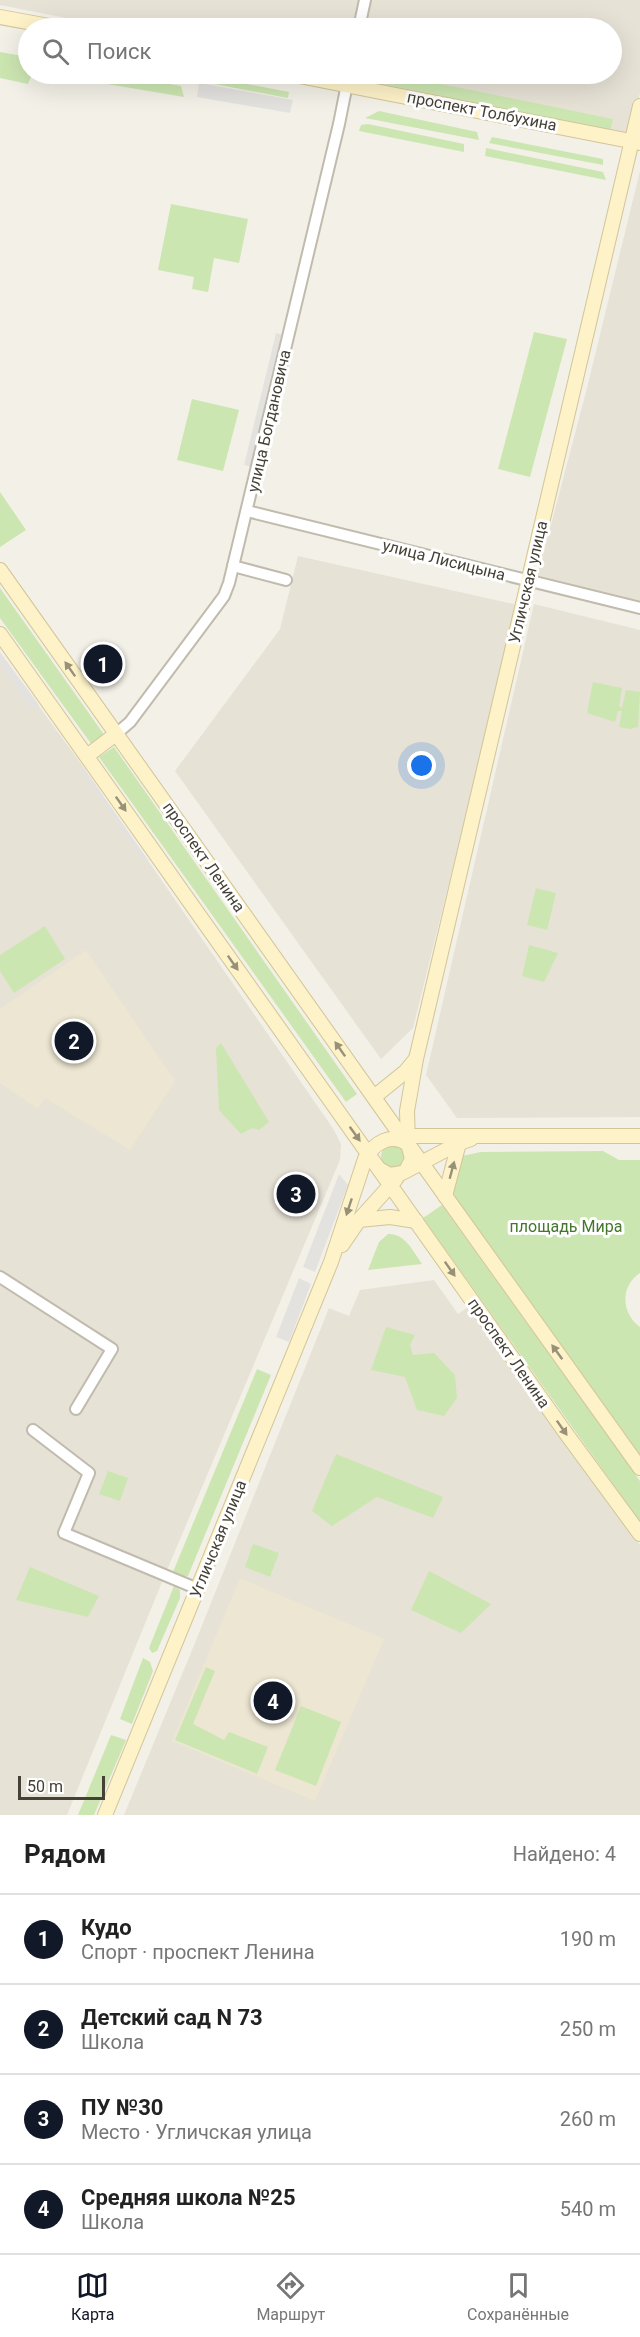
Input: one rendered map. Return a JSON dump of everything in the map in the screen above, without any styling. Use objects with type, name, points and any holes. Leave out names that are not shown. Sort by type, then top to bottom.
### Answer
[{"type":"main road","points":[[0,17],[18,20]]},
{"type":"main road","name":"проспект Толбухина","points":[[371,84],[636,142]]},
{"type":"main road","name":"Угличская улица","points":[[400,1137],[416,1059],[529,581],[636,142],[640,106]]},
{"type":"main road","name":"проспект Ленина","points":[[0,570],[374,1097],[400,1137],[640,1468]]},
{"type":"main road","name":"проспект Ленина","points":[[0,634],[558,1423],[640,1534]]},
{"type":"main road","points":[[87,756],[116,734]]},
{"type":"main road","points":[[374,1097],[405,1072],[416,1059]]},
{"type":"main road","points":[[368,1153],[400,1137],[444,1135],[640,1136]]},
{"type":"main road","points":[[400,1137],[412,1159],[405,1171],[390,1174],[379,1168],[375,1155],[400,1137]]},
{"type":"main road","name":"Угличская улица","points":[[331,1262],[359,1220],[390,1184],[405,1171],[459,1143],[488,1137]]},
{"type":"main road","points":[[445,1196],[459,1143]]},
{"type":"main road","name":"Угличская улица","points":[[105,1815],[331,1262],[368,1153]]},
{"type":"main road","points":[[359,1220],[384,1217],[416,1221]]},
{"type":"street","points":[[361,18],[365,0]]},
{"type":"street","name":"улица Богдановича","points":[[116,734],[137,713],[224,596],[234,566],[347,84]]},
{"type":"street","name":"улица Лисицына","points":[[247,511],[640,608]]},
{"type":"street","points":[[234,566],[286,580]]},
{"type":"street","points":[[0,1277],[112,1349],[76,1408]]},
{"type":"street","points":[[33,1430],[89,1473],[64,1533],[198,1589]]},
{"type":"shaded area","points":[[0,0],[361,0],[357,18],[66,18],[0,5]]},
{"type":"shaded area","points":[[370,0],[640,0],[640,93],[630,136],[367,84],[622,84],[622,18],[366,18]]},
{"type":"shaded area","points":[[199,84],[205,84],[293,100],[290,113],[197,97]]},
{"type":"shaded area","points":[[640,171],[640,603],[537,578],[587,388]]},
{"type":"shaded area","points":[[276,333],[289,337],[257,468],[244,465]]},
{"type":"shaded area","points":[[298,556],[518,605],[413,1028],[381,1059],[175,771],[280,629]]},
{"type":"shaded area","points":[[534,604],[640,630],[640,1117],[457,1118],[426,1075]]},
{"type":"shaded area","points":[[0,652],[39,705],[31,709],[0,665]]},
{"type":"shaded area","points":[[0,653],[82,765],[334,1130],[341,1144],[340,1160],[162,1582],[67,1815],[0,1815]]},
{"type":"shaded area","points":[[84,769],[148,860],[144,862],[81,771]]},
{"type":"shaded area","points":[[86,950],[175,1081],[130,1150],[45,1098],[38,1109],[0,1083],[0,1009]]},
{"type":"shaded area","points":[[339,1174],[348,1185],[315,1272],[303,1267]]},
{"type":"shaded area","points":[[299,1278],[311,1284],[289,1342],[276,1337]]},
{"type":"shaded area","points":[[434,1280],[458,1314],[468,1307],[640,1545],[640,1815],[124,1815],[329,1308],[349,1316],[360,1290]]},
{"type":"shaded area","points":[[240,1578],[384,1639],[315,1801],[172,1741]]},
{"type":"green space","points":[[0,52],[18,55],[18,82],[0,78]]},
{"type":"green space","points":[[107,84],[170,84],[181,86],[184,97]]},
{"type":"green space","points":[[214,84],[248,84],[289,92],[288,98]]},
{"type":"green space","points":[[384,84],[441,84],[613,119],[610,131]]},
{"type":"green space","points":[[379,111],[477,132],[479,140],[365,118]]},
{"type":"green space","points":[[368,124],[464,144],[464,152],[359,131],[361,125]]},
{"type":"green space","points":[[492,137],[603,159],[603,165],[489,143]]},
{"type":"green space","points":[[486,148],[603,172],[606,180],[485,156]]},
{"type":"green space","points":[[171,204],[248,219],[239,263],[214,258],[208,292],[192,289],[194,277],[158,270]]},
{"type":"green space","points":[[534,332],[567,339],[530,477],[498,469]]},
{"type":"green space","points":[[192,399],[239,410],[223,471],[177,460]]},
{"type":"green space","points":[[0,492],[26,530],[0,547]]},
{"type":"green space","points":[[0,588],[105,736],[92,745],[0,618]]},
{"type":"green space","points":[[593,682],[622,688],[619,706],[622,708],[626,690],[640,692],[638,727],[630,729],[619,727],[622,711],[618,711],[615,722],[587,713]]},
{"type":"green space","points":[[114,747],[357,1094],[346,1102],[99,757]]},
{"type":"green space","points":[[536,888],[556,893],[547,930],[527,925]]},
{"type":"green space","points":[[45,926],[65,959],[14,993],[0,971],[0,955]]},
{"type":"green space","points":[[529,945],[558,953],[544,982],[522,976]]},
{"type":"green space","points":[[221,1043],[269,1122],[259,1130],[252,1128],[241,1134],[219,1110],[216,1048]]},
{"type":"green space","points":[[393,1145],[402,1148],[405,1157],[402,1166],[393,1169],[384,1166],[381,1157],[384,1148]]},
{"type":"green space","name":"площадь Мира","points":[[603,1151],[619,1160],[640,1160],[640,1273],[629,1285],[625,1300],[629,1314],[640,1327],[640,1455],[456,1199],[452,1187],[462,1156],[481,1152]]},
{"type":"green space","points":[[442,1205],[640,1481],[640,1522],[423,1218]]},
{"type":"green space","points":[[388,1234],[394,1234],[404,1240],[422,1264],[368,1270],[379,1242]]},
{"type":"green space","points":[[386,1327],[415,1335],[410,1345],[413,1355],[434,1353],[455,1375],[457,1398],[444,1416],[417,1410],[405,1377],[371,1370]]},
{"type":"green space","points":[[257,1369],[271,1375],[188,1576],[177,1576],[173,1572]]},
{"type":"green space","points":[[336,1454],[443,1497],[433,1518],[377,1497],[332,1526],[312,1511]]},
{"type":"green space","points":[[108,1471],[128,1478],[120,1501],[99,1494]]},
{"type":"green space","points":[[253,1544],[279,1553],[270,1577],[245,1567]]},
{"type":"green space","points":[[30,1567],[99,1596],[88,1617],[16,1600]]},
{"type":"green space","points":[[429,1571],[491,1604],[461,1633],[411,1610]]},
{"type":"green space","points":[[174,1586],[180,1590],[180,1598],[157,1651],[152,1653],[149,1648]]},
{"type":"green space","points":[[143,1658],[150,1662],[153,1671],[132,1724],[120,1719]]},
{"type":"green space","points":[[206,1667],[215,1671],[193,1724],[224,1740],[229,1732],[268,1747],[257,1774],[175,1740]]},
{"type":"green space","points":[[301,1706],[341,1722],[316,1786],[275,1770]]},
{"type":"green space","points":[[111,1735],[126,1740],[94,1815],[78,1815]]},
{"type":"place","name":"Кудо","points":[[103,664]]},
{"type":"place","name":"Детский сад N 73","points":[[74,1041]]},
{"type":"place","name":"ПУ №30","points":[[296,1194]]},
{"type":"place","name":"Средняя школа №25","points":[[273,1701]]}]
